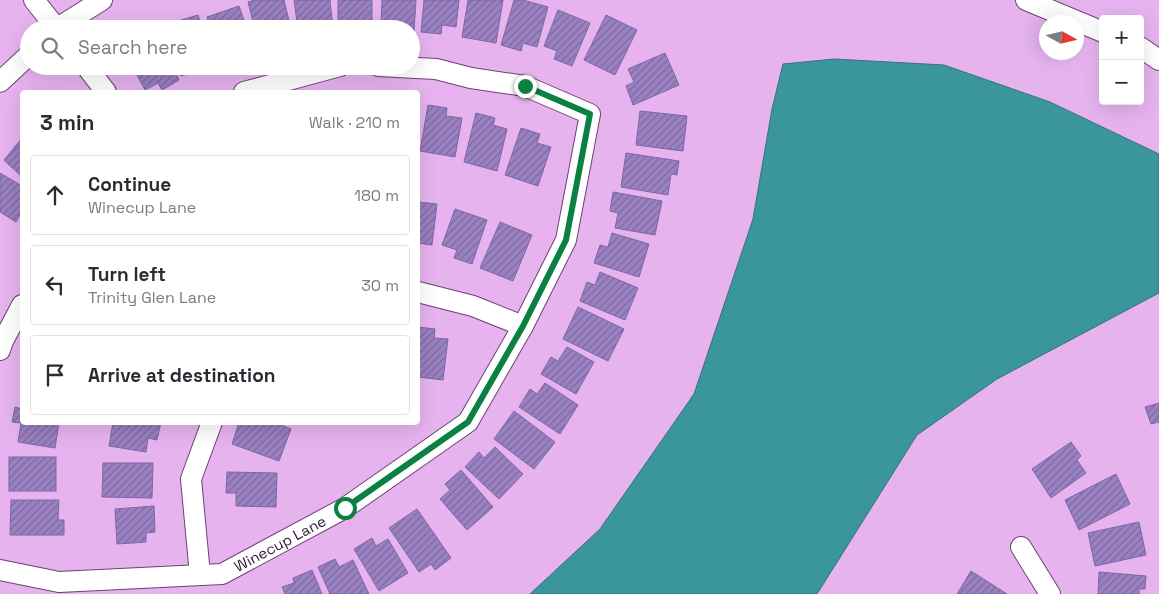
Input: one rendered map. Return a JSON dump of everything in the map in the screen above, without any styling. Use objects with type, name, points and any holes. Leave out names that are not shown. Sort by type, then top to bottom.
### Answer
[{"type":"street","points":[[34,0],[50,20]]},
{"type":"street","points":[[69,20],[102,0]]},
{"type":"street","points":[[1026,0],[1099,30]]},
{"type":"street","points":[[1144,50],[1159,60]]},
{"type":"street","points":[[0,82],[20,63]]},
{"type":"street","name":"Winecup Lane","points":[[0,570],[59,582],[222,574],[345,508],[468,422],[523,326],[566,240],[590,114],[525,86],[471,78],[436,69],[420,68]]},
{"type":"street","points":[[93,75],[104,90]]},
{"type":"street","points":[[251,90],[307,75]]},
{"type":"street","points":[[420,293],[473,306],[523,326]]},
{"type":"street","points":[[0,350],[20,309]]},
{"type":"street","points":[[200,575],[191,479],[211,425]]},
{"type":"street","points":[[1021,546],[1050,594]]},
{"type":"shaded area","points":[[834,59],[944,65],[1050,102],[1159,154],[1159,293],[997,379],[917,435],[817,594],[530,594],[600,529],[694,394],[753,219],[772,109],[783,64]]},
{"type":"building","points":[[255,0],[284,0],[289,20],[253,20],[248,2]]},
{"type":"building","points":[[294,0],[330,0],[332,20],[297,20]]},
{"type":"building","points":[[338,0],[372,0],[372,20],[338,20]]},
{"type":"building","points":[[382,0],[416,0],[415,20],[381,20]]},
{"type":"building","points":[[424,0],[459,0],[456,27],[442,25],[441,34],[421,32]]},
{"type":"building","points":[[468,0],[503,0],[496,43],[462,37]]},
{"type":"building","points":[[514,0],[523,0],[548,7],[537,47],[523,43],[521,51],[501,45]]},
{"type":"building","points":[[239,6],[244,20],[208,20],[207,17]]},
{"type":"building","points":[[558,10],[590,23],[572,66],[554,59],[557,51],[544,46]]},
{"type":"building","points":[[198,15],[199,20],[181,20]]},
{"type":"building","points":[[606,15],[637,30],[615,75],[584,60]]},
{"type":"building","points":[[665,53],[679,85],[633,105],[626,86],[634,82],[628,69]]},
{"type":"building","points":[[137,75],[176,75],[179,80],[162,90],[158,83],[145,90]]},
{"type":"building","points":[[428,105],[447,108],[446,116],[462,118],[455,157],[420,151]]},
{"type":"building","points":[[640,111],[687,116],[683,151],[636,145]]},
{"type":"building","points":[[476,113],[495,118],[493,125],[507,129],[497,171],[464,162]]},
{"type":"building","points":[[521,128],[540,134],[537,143],[551,147],[538,186],[505,175]]},
{"type":"building","points":[[20,140],[20,175],[4,160]]},
{"type":"building","points":[[626,153],[679,161],[677,175],[671,174],[668,195],[621,187]]},
{"type":"building","points":[[0,173],[20,185],[20,215],[16,222],[0,212]]},
{"type":"building","points":[[613,192],[662,201],[655,235],[615,228],[618,213],[610,211]]},
{"type":"building","points":[[420,202],[437,204],[432,245],[420,243]]},
{"type":"building","points":[[455,209],[487,220],[472,264],[454,258],[457,250],[442,245]]},
{"type":"building","points":[[500,222],[532,235],[513,281],[480,268]]},
{"type":"building","points":[[612,233],[649,244],[639,277],[594,263],[600,245],[608,247]]},
{"type":"building","points":[[600,272],[638,288],[625,320],[580,301],[587,282],[595,285]]},
{"type":"building","points":[[578,307],[624,329],[608,361],[563,339]]},
{"type":"building","points":[[420,327],[435,329],[434,338],[448,339],[443,380],[420,377]]},
{"type":"building","points":[[567,347],[594,362],[576,394],[541,374],[551,357],[558,361]]},
{"type":"building","points":[[545,383],[578,405],[560,434],[519,407],[530,389],[537,394]]},
{"type":"building","points":[[1159,403],[1159,422],[1151,424],[1145,407]]},
{"type":"building","points":[[15,407],[20,408],[20,423],[12,422]]},
{"type":"building","points":[[514,411],[555,442],[534,469],[494,439]]},
{"type":"building","points":[[21,425],[59,425],[55,448],[18,442]]},
{"type":"building","points":[[112,425],[160,425],[157,440],[148,438],[146,452],[109,446]]},
{"type":"building","points":[[238,425],[281,425],[291,429],[279,461],[232,444]]},
{"type":"building","points":[[1071,442],[1081,456],[1077,460],[1086,473],[1051,498],[1032,469]]},
{"type":"building","points":[[495,447],[523,474],[499,499],[465,467],[479,452],[484,458]]},
{"type":"building","points":[[9,457],[56,457],[56,491],[9,491]]},
{"type":"building","points":[[103,463],[153,463],[152,498],[102,497]]},
{"type":"building","points":[[461,470],[493,507],[467,530],[440,499],[450,490],[445,484]]},
{"type":"building","points":[[227,472],[277,473],[276,507],[236,506],[236,493],[226,493]]},
{"type":"building","points":[[1116,474],[1130,504],[1079,530],[1065,500]]},
{"type":"building","points":[[11,500],[59,500],[58,520],[64,520],[64,535],[10,535]]},
{"type":"building","points":[[154,506],[155,532],[146,533],[146,542],[117,544],[115,509]]},
{"type":"building","points":[[417,509],[451,558],[435,570],[431,564],[419,572],[389,528]]},
{"type":"building","points":[[1139,522],[1146,555],[1095,566],[1088,533]]},
{"type":"building","points":[[372,538],[376,546],[388,539],[408,573],[379,591],[354,549]]},
{"type":"building","points":[[335,559],[339,567],[353,560],[369,594],[330,594],[318,567]]},
{"type":"building","points":[[312,570],[322,594],[285,594],[282,587],[294,583],[293,578]]},
{"type":"building","points":[[971,571],[1007,594],[957,594]]},
{"type":"building","points":[[1099,572],[1146,576],[1145,589],[1139,589],[1139,594],[1098,594]]},
{"type":"route","points":[[345,508],[468,422],[523,326],[566,240],[590,114],[525,86]]}]
